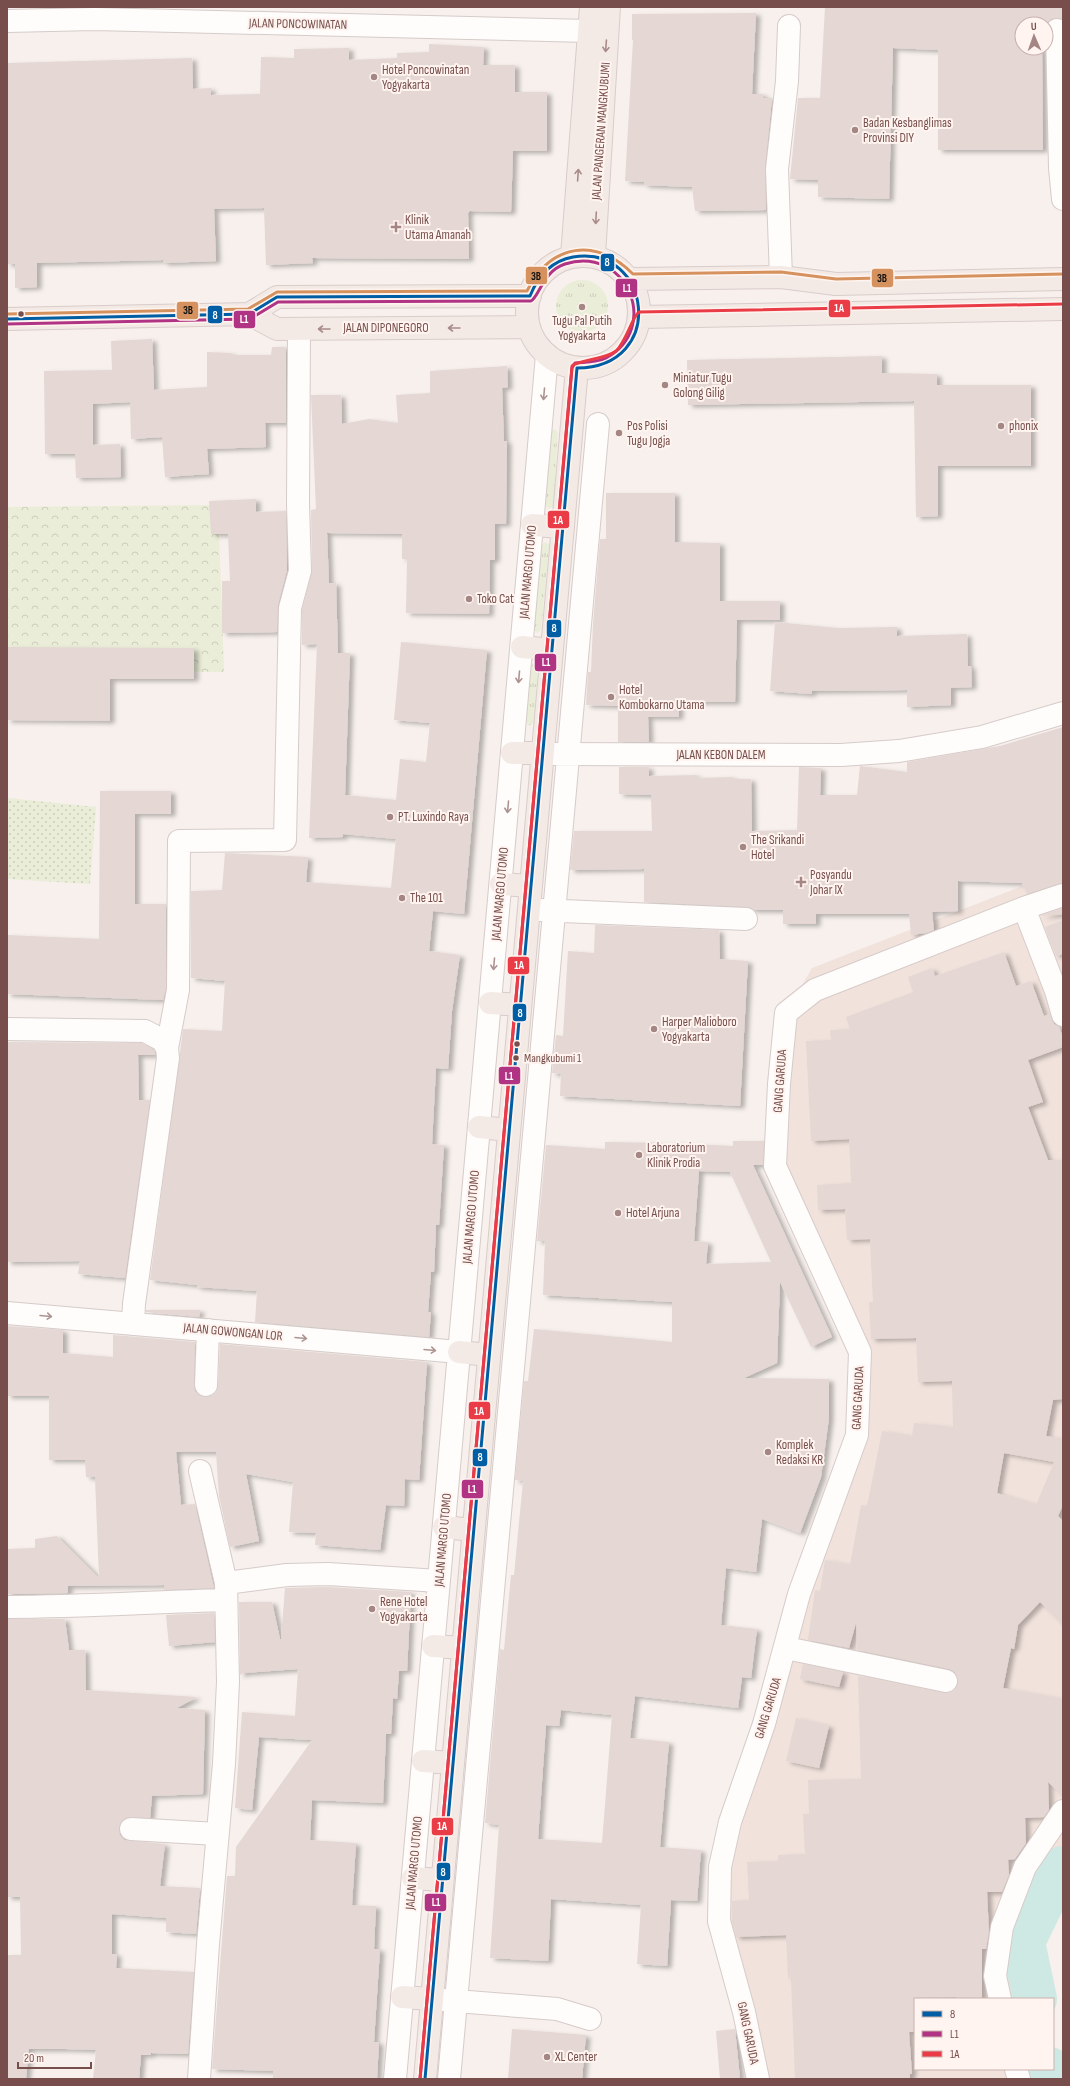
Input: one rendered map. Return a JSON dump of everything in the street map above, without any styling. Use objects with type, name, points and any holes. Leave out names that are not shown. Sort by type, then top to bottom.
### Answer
[{"type":"main road","name":"JALAN PANGERAN MANGKUBUMI","points":[[572,256],[591,7]]},
{"type":"main road","name":"JALAN PANGERAN MANGKUBUMI","points":[[594,256],[609,7]]},
{"type":"main road","points":[[572,256],[594,256],[617,265],[631,280],[639,297],[640,317],[635,336],[624,352],[609,362],[592,367],[576,368],[566,366],[547,355],[536,343],[528,327],[526,311],[534,285],[544,271],[561,260],[572,256]]},
{"type":"main road","points":[[631,280],[781,277],[836,284],[1063,280]]},
{"type":"main road","points":[[916,283],[916,312]]},
{"type":"main road","name":"JALAN DIPONEGORO","points":[[7,319],[248,314],[277,298],[530,296]]},
{"type":"main road","points":[[640,317],[1063,309]]},
{"type":"main road","name":"JALAN DIPONEGORO","points":[[248,314],[276,329],[528,327]]},
{"type":"main road","points":[[424,2079],[576,368]]},
{"type":"main road","points":[[532,525],[563,527]]},
{"type":"main road","points":[[522,647],[552,650]]},
{"type":"main road","points":[[512,753],[542,753]]},
{"type":"main road","points":[[501,884],[531,886]]},
{"type":"main road","points":[[490,1003],[520,1005]]},
{"type":"main road","points":[[479,1127],[509,1130]]},
{"type":"main road","points":[[459,1352],[489,1355]]},
{"type":"main road","points":[[444,1527],[473,1530]]},
{"type":"main road","points":[[433,1646],[463,1648]]},
{"type":"main road","points":[[423,1761],[453,1763]]},
{"type":"main road","points":[[413,1878],[442,1880]]},
{"type":"main road","points":[[402,1997],[431,1999]]},
{"type":"street","name":"JALAN PONCOWINATAN","points":[[7,20],[95,19],[589,31]]},
{"type":"street","points":[[781,277],[777,169],[787,81],[789,26]]},
{"type":"street","points":[[1057,30],[1060,168],[1063,199]]},
{"type":"street","points":[[134,1324],[134,1304],[168,1058],[167,1048],[178,990],[179,841],[286,840],[290,608],[300,570],[298,504],[299,329]]},
{"type":"street","name":"JALAN MARGO UTOMO","points":[[395,2079],[547,355]]},
{"type":"street","points":[[449,2079],[598,424]]},
{"type":"street","name":"JALAN KEBON DALEM","points":[[542,753],[840,755],[899,751],[982,737],[1063,713]]},
{"type":"street","name":"GANG GARUDA","points":[[758,2079],[744,2012],[719,1921],[720,1867],[730,1822],[764,1724],[786,1648],[799,1594],[857,1435],[860,1352],[775,1166],[779,1084],[786,1013],[815,990],[1024,908],[1063,895]]},
{"type":"street","points":[[1024,908],[1056,991],[1063,1015]]},
{"type":"street","points":[[529,909],[746,919]]},
{"type":"street","points":[[7,1029],[146,1030],[162,1040],[167,1048]]},
{"type":"street","name":"JALAN GOWONGAN LOR","points":[[7,1313],[459,1352]]},
{"type":"street","points":[[206,1385],[208,1330]]},
{"type":"street","points":[[199,2079],[217,1834],[224,1764],[228,1682],[226,1592],[200,1471]]},
{"type":"street","points":[[7,1607],[78,1606],[151,1602],[226,1592],[287,1575],[328,1574],[439,1581]]},
{"type":"street","points":[[786,1648],[946,1681]]},
{"type":"street","points":[[1000,1998],[995,1976],[1002,1927],[1025,1867],[1063,1811]]},
{"type":"street","points":[[130,1829],[217,1834]]},
{"type":"street","points":[[431,1999],[557,2009],[590,2018]]},
{"type":"shaded area","points":[[1063,874],[1063,1871],[1055,1881],[1026,1942],[1038,1998],[914,1998],[914,2070],[1054,2070],[1059,2079],[763,2079],[744,2012],[720,1867],[857,1435],[860,1352],[775,1166],[786,1013],[812,968],[1020,887]]},
{"type":"green space","name":"Tugu Pal Putih Yogyakarta","points":[[582,280],[592,282],[600,288],[606,296],[608,306],[606,316],[600,324],[592,330],[582,332],[572,330],[564,324],[558,316],[556,306],[558,296],[564,288],[572,282]]},
{"type":"green space","points":[[554,429],[558,433],[553,506],[549,509],[545,505],[550,432]]},
{"type":"green space","points":[[218,505],[224,672],[65,670],[7,677],[7,507]]},
{"type":"green space","points":[[546,542],[549,545],[541,630],[537,633],[533,629],[541,545]]},
{"type":"green space","points":[[534,663],[538,666],[534,722],[529,726],[525,721],[530,665]]},
{"type":"green space","points":[[7,798],[96,807],[90,884],[7,879]]},
{"type":"building","points":[[825,7],[1063,7],[1063,19],[1054,18],[1054,16],[1014,16],[1014,56],[1042,56],[1043,150],[938,150],[938,50],[893,48],[889,199],[818,197],[818,180],[790,179],[798,98],[820,98]]},
{"type":"building","points":[[756,13],[752,94],[763,94],[763,98],[772,98],[765,168],[766,210],[695,211],[692,187],[644,185],[644,182],[625,181],[633,40],[632,14]]},
{"type":"building","points":[[429,44],[484,47],[483,65],[515,65],[515,92],[547,92],[547,151],[513,151],[511,212],[470,211],[468,213],[469,259],[312,258],[313,263],[266,265],[264,208],[214,209],[216,261],[164,263],[163,260],[37,263],[37,287],[15,288],[15,264],[7,264],[7,63],[192,58],[193,89],[211,88],[211,95],[260,94],[261,57],[294,58],[294,49],[349,48],[349,60],[397,58],[397,53],[429,52]]},
{"type":"building","points":[[152,339],[154,390],[207,387],[207,352],[231,353],[231,355],[271,355],[272,347],[286,347],[286,423],[265,423],[266,447],[207,449],[209,474],[165,477],[162,437],[131,439],[130,402],[93,404],[93,445],[120,444],[121,477],[76,478],[75,454],[45,454],[44,371],[112,370],[111,341]]},
{"type":"building","points":[[882,356],[882,373],[937,374],[937,385],[1031,385],[1031,466],[938,466],[938,516],[916,517],[914,401],[688,405],[687,360]]},
{"type":"building","points":[[507,366],[508,387],[502,388],[504,441],[507,441],[506,524],[495,524],[495,560],[490,560],[489,614],[406,613],[407,559],[402,559],[402,534],[327,533],[329,583],[336,583],[338,653],[350,653],[345,795],[396,800],[400,759],[426,762],[430,723],[394,720],[401,642],[487,650],[464,914],[433,911],[429,951],[460,955],[452,1011],[448,1069],[436,1068],[432,1144],[444,1145],[439,1225],[436,1225],[434,1272],[431,1272],[428,1312],[431,1312],[429,1337],[255,1322],[257,1291],[197,1287],[197,1285],[150,1280],[183,1029],[222,1031],[225,981],[191,978],[191,891],[222,890],[225,853],[308,857],[306,882],[391,888],[396,839],[343,834],[343,837],[309,838],[317,644],[302,645],[302,610],[312,571],[311,510],[316,509],[311,395],[341,395],[342,424],[369,419],[398,423],[396,395],[430,393],[430,371]]},
{"type":"building","points":[[606,493],[675,493],[675,542],[720,543],[720,601],[780,601],[780,620],[737,620],[735,702],[679,702],[679,717],[648,717],[649,742],[618,742],[618,706],[586,705],[588,672],[591,672],[593,624],[600,539],[606,539]]},
{"type":"building","points":[[256,499],[256,512],[286,511],[287,570],[278,605],[277,632],[222,633],[222,581],[230,581],[228,534],[211,534],[209,501]]},
{"type":"building","points":[[775,622],[838,628],[897,627],[897,636],[967,634],[968,666],[971,666],[972,687],[951,688],[951,705],[907,707],[907,690],[812,691],[811,694],[770,691]]},
{"type":"building","points":[[7,647],[194,648],[194,679],[110,679],[110,721],[7,720]]},
{"type":"building","points":[[1063,727],[1063,883],[1027,894],[1022,883],[958,881],[958,911],[932,912],[934,930],[927,933],[911,935],[909,914],[816,914],[816,924],[783,924],[783,910],[754,910],[747,907],[644,902],[644,869],[570,870],[574,831],[652,831],[651,795],[619,794],[619,767],[649,767],[649,776],[697,775],[697,778],[733,777],[733,779],[751,779],[752,831],[797,830],[799,767],[821,768],[820,795],[857,795],[860,766],[907,772],[907,762],[1000,746]]},
{"type":"building","points":[[100,791],[171,791],[171,814],[135,814],[135,904],[166,904],[166,989],[163,1000],[7,994],[7,935],[99,939]]},
{"type":"building","points":[[1063,908],[1063,914],[1040,916]]},
{"type":"building","points":[[1063,920],[1063,954],[1056,956],[1045,927]]},
{"type":"building","name":"Harper Malioboro Yogyakarta","points":[[595,925],[719,930],[720,959],[748,961],[740,1106],[560,1096],[561,1074],[552,1073],[556,1035],[563,1036],[568,951],[594,953]]},
{"type":"building","points":[[1004,952],[1016,986],[1031,981],[1044,1016],[1050,1014],[1054,1024],[1059,1027],[1063,1037],[1063,1047],[1028,1060],[1043,1102],[1028,1107],[1048,1160],[1063,1160],[1063,1399],[1053,1400],[1046,1436],[1063,1439],[1063,1505],[1058,1516],[1063,1521],[1063,1624],[1040,1602],[1018,1625],[1014,1649],[1011,1648],[1003,1688],[1063,1699],[1063,1796],[1048,1782],[1049,1810],[1044,1817],[1025,1818],[1026,1843],[1015,1859],[1008,1860],[1009,1875],[1002,1892],[987,1892],[989,1932],[986,1949],[982,1949],[982,1998],[914,1998],[914,2032],[909,2032],[912,2074],[910,2074],[910,2079],[795,2079],[791,1977],[788,1978],[786,1935],[736,1937],[732,1922],[732,1901],[749,1900],[747,1862],[778,1861],[778,1855],[805,1854],[803,1814],[809,1814],[808,1780],[861,1779],[858,1676],[944,1693],[950,1693],[955,1690],[958,1683],[958,1677],[955,1672],[949,1669],[857,1650],[856,1623],[849,1648],[808,1640],[815,1590],[820,1591],[825,1560],[850,1565],[861,1505],[867,1506],[882,1431],[912,1436],[914,1423],[953,1427],[952,1381],[918,1382],[916,1338],[871,1339],[869,1302],[873,1302],[870,1239],[847,1240],[845,1209],[818,1210],[817,1185],[851,1183],[849,1139],[811,1141],[806,1041],[831,1040],[830,1030],[850,1029],[846,1017],[913,992],[908,977],[932,968],[935,976]],"holes":[[[1004,1453],[1054,1462],[1036,1505],[997,1493]]]},
{"type":"building","points":[[7,1042],[142,1043],[155,1052],[155,1055],[138,1055],[139,1100],[150,1100],[125,1278],[78,1274],[80,1261],[7,1262]]},
{"type":"building","points":[[733,1141],[764,1141],[763,1165],[753,1165],[832,1337],[811,1347],[780,1282],[777,1363],[744,1378],[829,1379],[829,1418],[821,1477],[800,1533],[762,1519],[756,1572],[726,1568],[721,1625],[757,1629],[751,1678],[742,1677],[738,1708],[635,1696],[630,1738],[669,1742],[660,1847],[701,1850],[697,1901],[671,1900],[667,1966],[637,1964],[641,1905],[551,1899],[548,1961],[490,1958],[499,1825],[485,1823],[500,1649],[504,1650],[511,1575],[514,1575],[523,1481],[515,1480],[524,1381],[528,1381],[534,1329],[672,1342],[672,1302],[543,1295],[545,1241],[537,1241],[546,1145],[605,1149],[605,1142],[733,1146]],"holes":[[[699,1171],[730,1172],[771,1262],[706,1264],[708,1242],[694,1241]],[[561,1710],[612,1715],[602,1843],[538,1839],[546,1725],[559,1726]]]},
{"type":"building","points":[[146,1310],[200,1310],[199,1317],[146,1312]]},
{"type":"building","points":[[7,1326],[63,1330],[63,1353],[113,1357],[113,1335],[195,1342],[195,1391],[199,1395],[205,1397],[212,1396],[216,1392],[218,1386],[220,1344],[427,1362],[419,1480],[405,1479],[404,1506],[386,1505],[380,1550],[315,1545],[316,1533],[289,1532],[293,1482],[246,1474],[259,1541],[230,1547],[219,1496],[216,1452],[176,1452],[181,1505],[195,1504],[214,1588],[164,1590],[164,1585],[68,1586],[68,1593],[7,1594],[7,1549],[35,1548],[35,1539],[57,1536],[99,1578],[95,1477],[86,1477],[85,1460],[49,1460],[49,1396],[7,1396]]},
{"type":"building","points":[[328,1587],[411,1592],[407,1671],[399,1671],[397,1699],[393,1698],[391,1734],[386,1734],[383,1803],[312,1800],[310,1840],[356,1843],[352,1905],[376,1906],[374,1949],[380,1949],[374,2042],[379,2042],[377,2079],[273,2079],[273,2071],[212,2069],[227,1876],[235,1876],[236,1847],[312,1740],[259,1737],[252,1810],[235,1808],[242,1712],[295,1716],[298,1669],[244,1673],[240,1675],[239,1602],[272,1602],[281,1639],[285,1588]]},
{"type":"building","points":[[214,1613],[215,1642],[169,1646],[166,1615]]},
{"type":"building","points":[[7,1619],[65,1619],[69,1650],[85,1650],[86,1690],[197,1697],[177,1708],[205,1710],[203,1794],[152,1796],[150,1818],[126,1818],[121,1822],[119,1828],[120,1835],[124,1840],[165,1844],[160,1886],[200,1888],[196,1934],[166,1932],[166,1918],[112,1914],[112,1954],[117,1954],[116,1968],[194,1972],[188,2054],[151,2053],[151,2055],[141,2055],[139,2079],[93,2079],[96,2050],[29,2049],[26,2079],[7,2079],[7,1955],[21,1955],[20,1897],[7,1897]]},
{"type":"building","points":[[803,1664],[843,1672],[839,1687],[800,1679]]},
{"type":"building","points":[[796,1718],[829,1726],[819,1768],[786,1761]]},
{"type":"building","name":"XL Center","points":[[512,2029],[586,2035],[582,2079],[508,2079]]},
{"type":"building","points":[[735,2029],[740,2079],[720,2079],[716,2031]]},
{"type":"waterway","points":[[1035,1998],[1023,1942],[1053,1880],[1063,1868]]},
{"type":"waterway","points":[[1051,2070],[1056,2079]]},
{"type":"transit line","name":"3B","points":[[7,314],[248,309],[277,292],[527,291],[537,275],[548,263],[561,255],[575,251],[590,250],[604,254],[619,262],[633,274],[781,272],[836,279],[1063,274]]},
{"type":"transit line","name":"8","points":[[7,319],[249,314],[277,297],[530,296],[537,282],[546,270],[558,262],[573,257],[599,258],[619,269],[633,286],[638,307],[636,329],[626,348],[606,362],[577,368],[425,2079]]},
{"type":"transit line","name":"L1","points":[[7,324],[250,319],[278,302],[531,301],[537,295],[547,278],[558,267],[565,264],[587,261],[605,266],[620,277],[629,292],[634,310],[632,328],[623,345],[602,360],[575,363],[572,368],[420,2079]]},
{"type":"transit line","name":"1A","points":[[420,2079],[572,366],[579,362],[605,356],[616,351],[623,342],[634,318],[639,312],[1063,304]]},
{"type":"place","name":"Hotel Poncowinatan Yogyakarta","points":[[374,77]]},
{"type":"place","name":"Badan Kesbanglimas Provinsi DIY","points":[[855,130]]},
{"type":"place","name":"Klinik Utama Amanah","points":[[396,227]]},
{"type":"place","name":"Tugu Pal Putih Yogyakarta","points":[[582,307]]},
{"type":"place","name":"Miniatur Tugu Golong Gilig","points":[[665,385]]},
{"type":"place","name":"phonix","points":[[1001,426]]},
{"type":"place","name":"Pos Polisi Tugu Jogja","points":[[619,433]]},
{"type":"place","name":"Toko Cat","points":[[469,599]]},
{"type":"place","name":"Hotel Kombokarno Utama","points":[[611,697]]},
{"type":"place","name":"PT. Luxindo Raya","points":[[390,817]]},
{"type":"place","name":"The Srikandi Hotel","points":[[743,847]]},
{"type":"place","name":"Posyandu Johar IX","points":[[801,882]]},
{"type":"place","name":"The 101","points":[[402,898]]},
{"type":"place","name":"Harper Malioboro Yogyakarta","points":[[654,1029]]},
{"type":"place","name":"Mangkubumi 1","points":[[516,1058]]},
{"type":"place","name":"Laboratorium Klinik Prodia","points":[[639,1155]]},
{"type":"place","name":"Hotel Arjuna","points":[[618,1213]]},
{"type":"place","name":"Komplek Redaksi KR","points":[[768,1452]]},
{"type":"place","name":"Rene Hotel Yogyakarta","points":[[372,1609]]},
{"type":"place","name":"XL Center","points":[[547,2057]]}]
